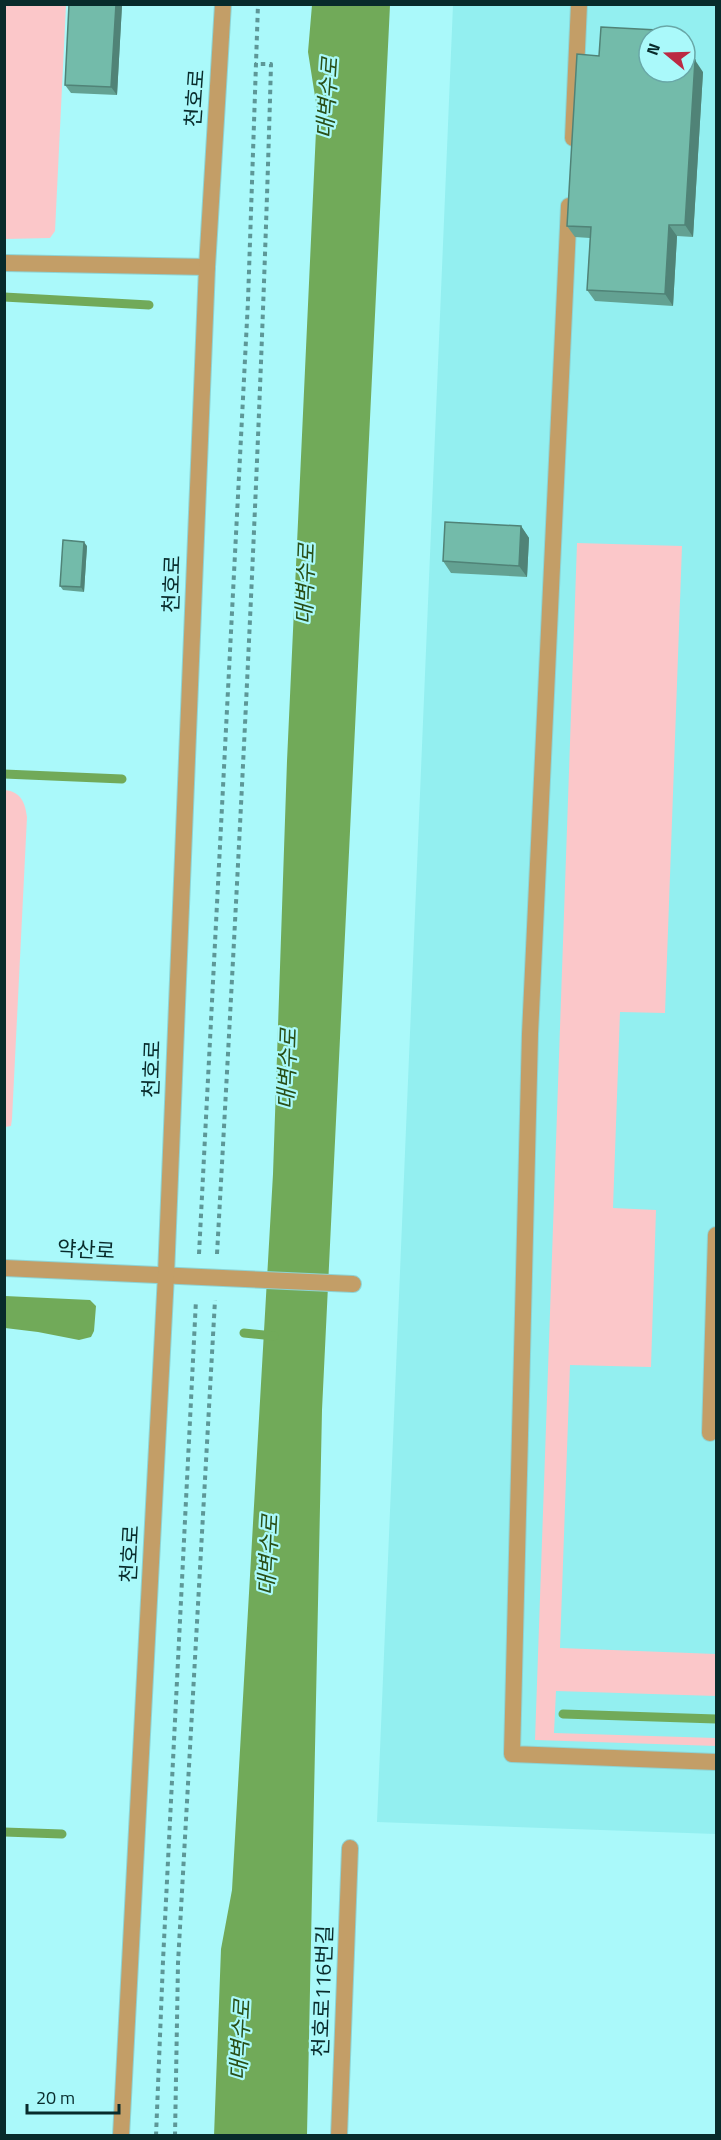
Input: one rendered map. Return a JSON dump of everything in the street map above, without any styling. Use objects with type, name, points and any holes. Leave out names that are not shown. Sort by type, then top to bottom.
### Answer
[{"type":"street","name":"천호로","points":[[121,2136],[166,1275],[207,267],[223,4]]},
{"type":"street","points":[[572,148],[579,4]]},
{"type":"street","points":[[570,184],[530,1034],[512,1754],[717,1762]]},
{"type":"street","points":[[4,263],[207,267]]},
{"type":"street","points":[[710,1433],[717,1235]]},
{"type":"street","name":"약산로","points":[[4,1268],[353,1284]]},
{"type":"street","name":"천호로116번길","points":[[339,2136],[350,1848]]},
{"type":"path","points":[[156,2136],[248,301],[258,4]]},
{"type":"path","points":[[175,2136],[178,1963],[220,1279],[266,260],[271,64],[255,64]]},
{"type":"shaded area","points":[[5,4],[66,5],[55,231],[50,238],[5,239]]},
{"type":"shaded area","points":[[453,5],[716,5],[716,1834],[377,1822]]},
{"type":"shaded area","points":[[577,543],[682,546],[665,1013],[620,1012],[613,1208],[656,1210],[651,1367],[570,1365],[560,1648],[716,1654],[716,1696],[556,1691],[554,1733],[716,1738],[716,1746],[535,1740]]},
{"type":"shaded area","points":[[5,790],[18,795],[25,807],[27,817],[12,1119],[11,1126],[5,1127]]},
{"type":"water","name":"대벽수로","points":[[312,5],[390,5],[322,1410],[307,2135],[214,2136],[221,1949],[232,1890],[273,1174],[287,761],[317,109],[308,52]]},
{"type":"water","points":[[5,1296],[90,1300],[96,1306],[94,1331],[91,1337],[79,1340],[5,1328]]},
{"type":"building","points":[[69,4],[116,4],[111,87],[65,85]]},
{"type":"building","points":[[601,27],[637,29],[637,84],[694,84],[685,225],[669,225],[665,294],[587,290],[591,227],[567,226],[577,54],[599,56]]},
{"type":"building","points":[[445,522],[521,526],[519,566],[443,561]]},
{"type":"building","points":[[63,540],[84,542],[81,587],[60,586]]},
{"type":"waterway","points":[[4,297],[149,305]]},
{"type":"waterway","points":[[4,774],[122,779]]},
{"type":"waterway","points":[[244,1333],[274,1336]]},
{"type":"waterway","points":[[563,1714],[716,1719]]},
{"type":"waterway","points":[[4,1832],[62,1834]]}]
